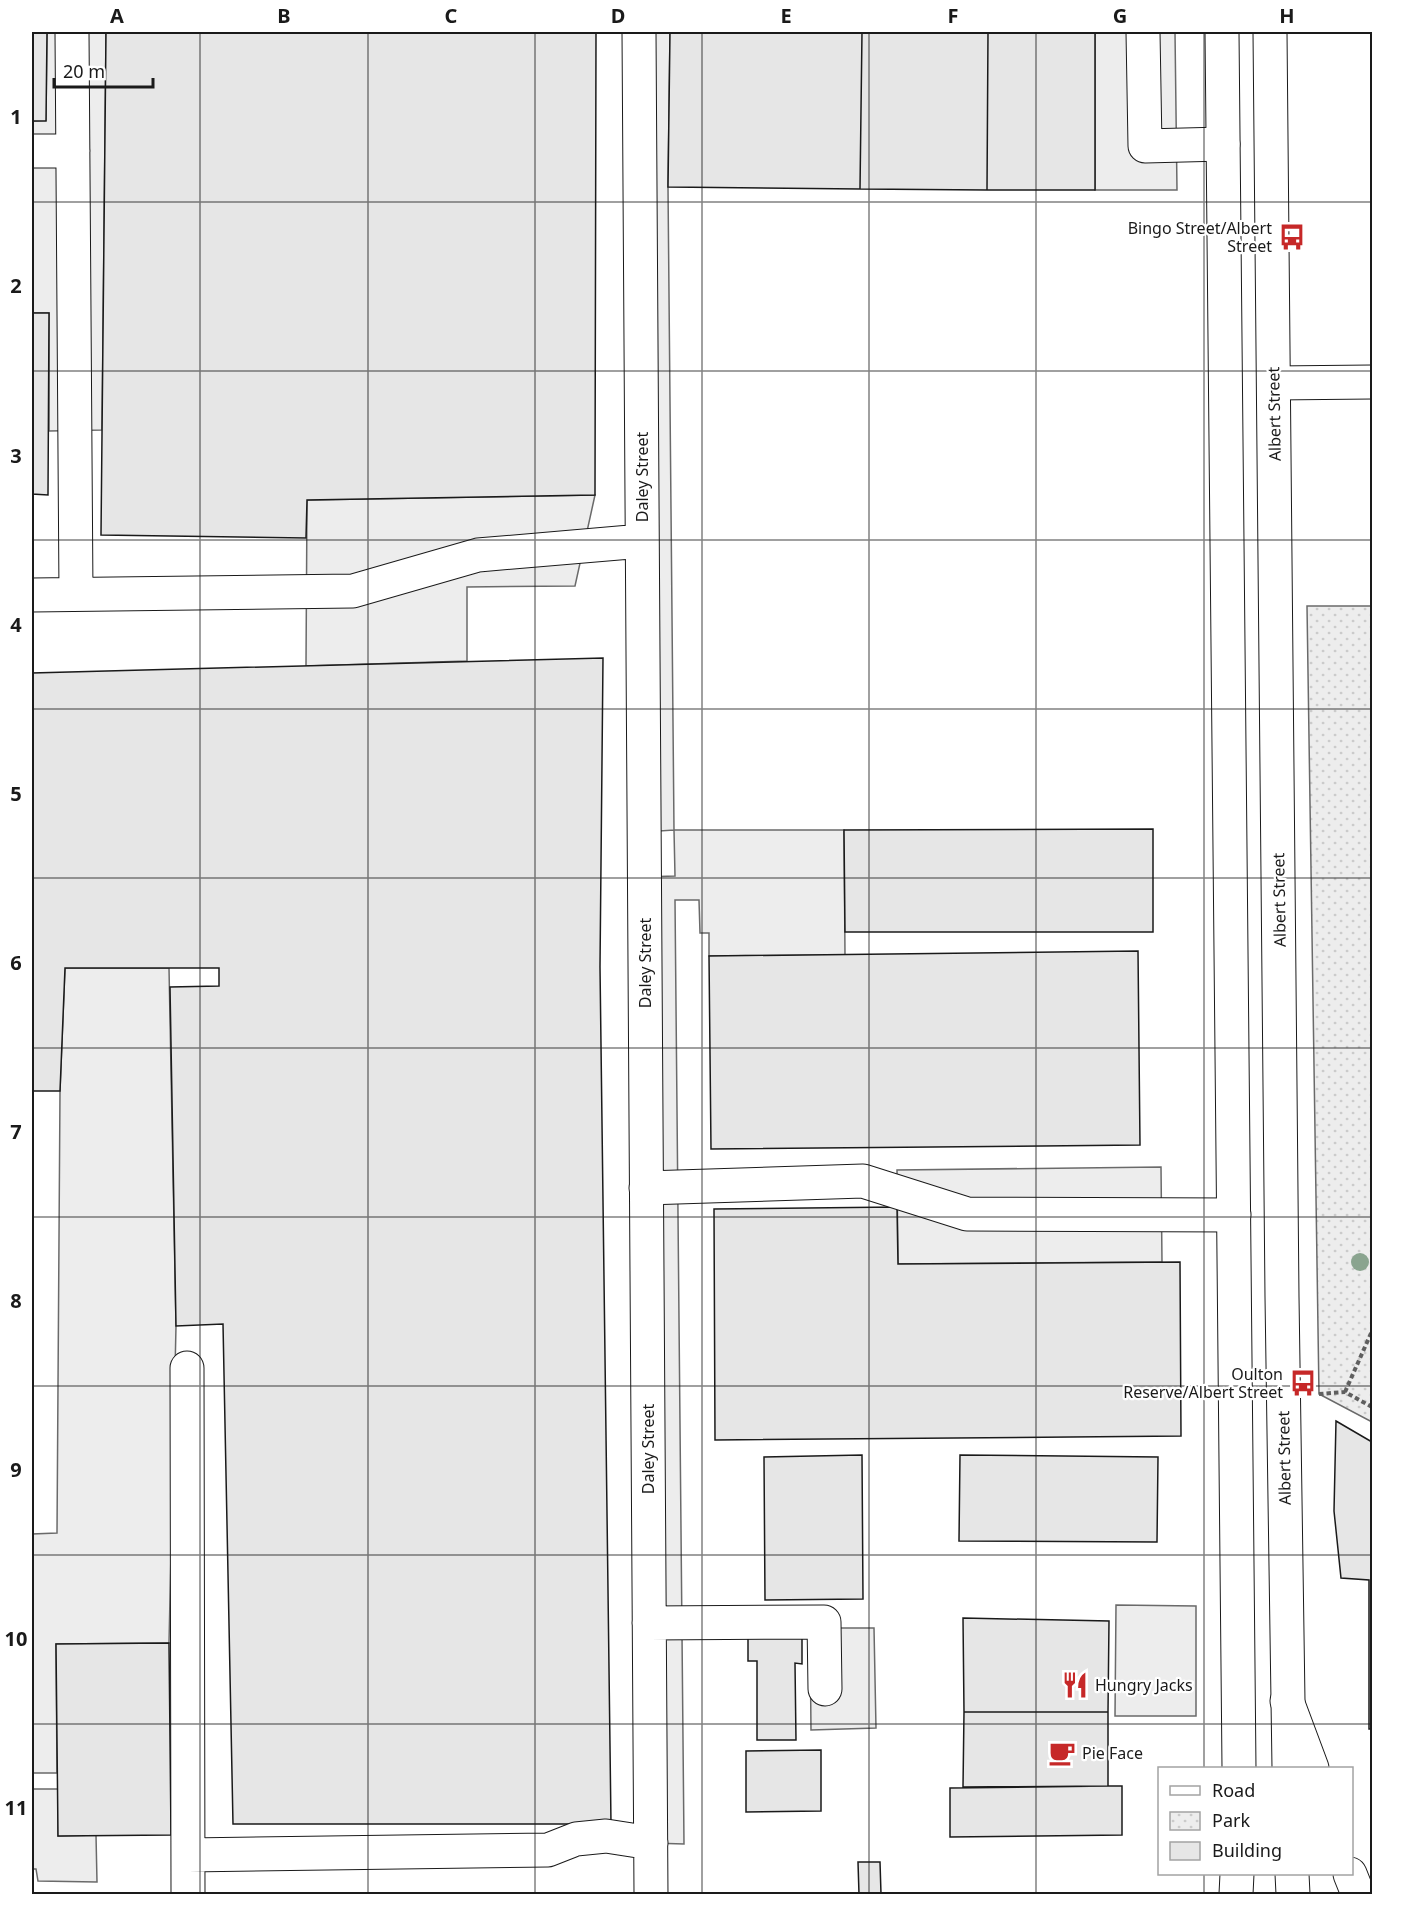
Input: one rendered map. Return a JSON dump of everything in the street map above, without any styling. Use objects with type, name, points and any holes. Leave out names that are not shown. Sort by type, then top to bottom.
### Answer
[{"type":"main road","points":[[72,32],[76,594]]},
{"type":"main road","name":"Daley Street","points":[[639,32],[651,1894]]},
{"type":"main road","points":[[1143,32],[1145,146],[1223,144]]},
{"type":"main road","points":[[1222,32],[1239,1767]]},
{"type":"main road","name":"Albert Street","points":[[1270,32],[1289,1767]]},
{"type":"main road","points":[[32,151],[73,151]]},
{"type":"main road","points":[[1224,263],[1273,262]]},
{"type":"main road","points":[[1274,383],[1372,382]]},
{"type":"main road","points":[[32,595],[353,591],[478,555],[642,541]]},
{"type":"main road","points":[[1227,543],[1275,544]]},
{"type":"main road","points":[[646,1188],[863,1181],[967,1214],[1282,1216]]},
{"type":"main road","points":[[1236,1358],[1283,1357]]},
{"type":"main road","points":[[187,1368],[188,1894]]},
{"type":"main road","points":[[1238,1577],[1286,1578]]},
{"type":"main road","points":[[649,1623],[824,1622],[825,1689]]},
{"type":"main road","points":[[1287,1701],[1312,1767]]},
{"type":"main road","points":[[188,1855],[548,1850],[576,1839],[606,1836],[651,1843]]},
{"type":"main road","points":[[1236,1894],[1237,1875]]},
{"type":"main road","points":[[1292,1875],[1293,1894]]},
{"type":"main road","points":[[1350,1875],[1358,1894]]},
{"type":"path","points":[[1372,1006],[1372,1026]]},
{"type":"path","points":[[1345,1392],[1372,1331]]},
{"type":"path","points":[[1319,1394],[1345,1392],[1372,1407]]},
{"type":"green space","points":[[1307,606],[1372,606],[1372,1422],[1319,1394]]},
{"type":"shaded area","points":[[47,32],[106,32],[102,430],[49,431],[49,313],[32,313],[32,121],[46,120]]},
{"type":"shaded area","points":[[639,32],[670,32],[668,187],[674,830],[644,832]]},
{"type":"shaded area","points":[[1095,32],[1175,32],[1177,190],[1095,190]]},
{"type":"shaded area","points":[[595,495],[575,586],[467,587],[467,661],[306,666],[307,500]]},
{"type":"shaded area","points":[[674,830],[844,830],[845,955],[709,956],[709,933],[700,933],[699,900],[675,900],[684,1844],[651,1843],[644,877],[675,876]]},
{"type":"shaded area","points":[[65,968],[169,968],[176,1326],[169,1643],[56,1644],[57,1773],[32,1773],[32,1534],[57,1533],[60,1091]]},
{"type":"shaded area","points":[[1161,1167],[1162,1262],[898,1264],[897,1170]]},
{"type":"shaded area","points":[[1116,1605],[1196,1606],[1196,1716],[1115,1716]]},
{"type":"shaded area","points":[[810,1628],[874,1628],[876,1728],[811,1730]]},
{"type":"shaded area","points":[[32,1789],[58,1789],[58,1836],[96,1835],[97,1882],[38,1881],[36,1869],[32,1869]]},
{"type":"building","points":[[32,32],[47,32],[46,121],[32,121]]},
{"type":"building","points":[[106,32],[596,32],[595,495],[307,500],[306,538],[101,535]]},
{"type":"building","points":[[670,32],[862,32],[860,189],[668,187]]},
{"type":"building","points":[[862,32],[988,32],[987,190],[860,189]]},
{"type":"building","points":[[988,32],[1095,32],[1095,190],[987,190]]},
{"type":"building","points":[[32,313],[49,313],[48,495],[32,494]]},
{"type":"building","points":[[603,658],[600,967],[611,1824],[233,1824],[223,1324],[176,1326],[170,987],[219,986],[219,968],[65,968],[60,1091],[32,1091],[32,673]]},
{"type":"building","points":[[1153,829],[1153,932],[845,932],[844,830]]},
{"type":"building","points":[[1138,951],[1140,1145],[711,1149],[709,956]]},
{"type":"building","points":[[897,1207],[898,1264],[1180,1262],[1181,1436],[715,1440],[714,1209]]},
{"type":"building","points":[[1336,1421],[1372,1442],[1372,1729],[1369,1729],[1369,1580],[1341,1578],[1334,1511]]},
{"type":"building","points":[[862,1455],[863,1599],[765,1600],[764,1457]]},
{"type":"building","points":[[960,1455],[1158,1457],[1157,1542],[959,1541]]},
{"type":"building","points":[[963,1618],[1109,1621],[1108,1712],[964,1712]]},
{"type":"building","points":[[748,1632],[802,1632],[802,1664],[795,1663],[796,1740],[757,1740],[757,1661],[748,1661]]},
{"type":"building","points":[[169,1643],[171,1835],[58,1836],[56,1644]]},
{"type":"building","points":[[964,1712],[1108,1712],[1108,1786],[963,1787]]},
{"type":"building","points":[[821,1750],[821,1811],[746,1812],[746,1751]]},
{"type":"building","points":[[1122,1786],[1122,1835],[950,1837],[950,1788]]},
{"type":"building","points":[[858,1862],[880,1862],[881,1894],[859,1894]]},
{"type":"place","name":"Bingo Street/Albert Street","points":[[1292,237]]},
{"type":"place","name":"Oulton Reserve/Albert Street","points":[[1303,1383]]},
{"type":"place","name":"Hungry Jacks","points":[[1075,1685]]},
{"type":"place","name":"Pie Face","points":[[1062,1753]]}]
